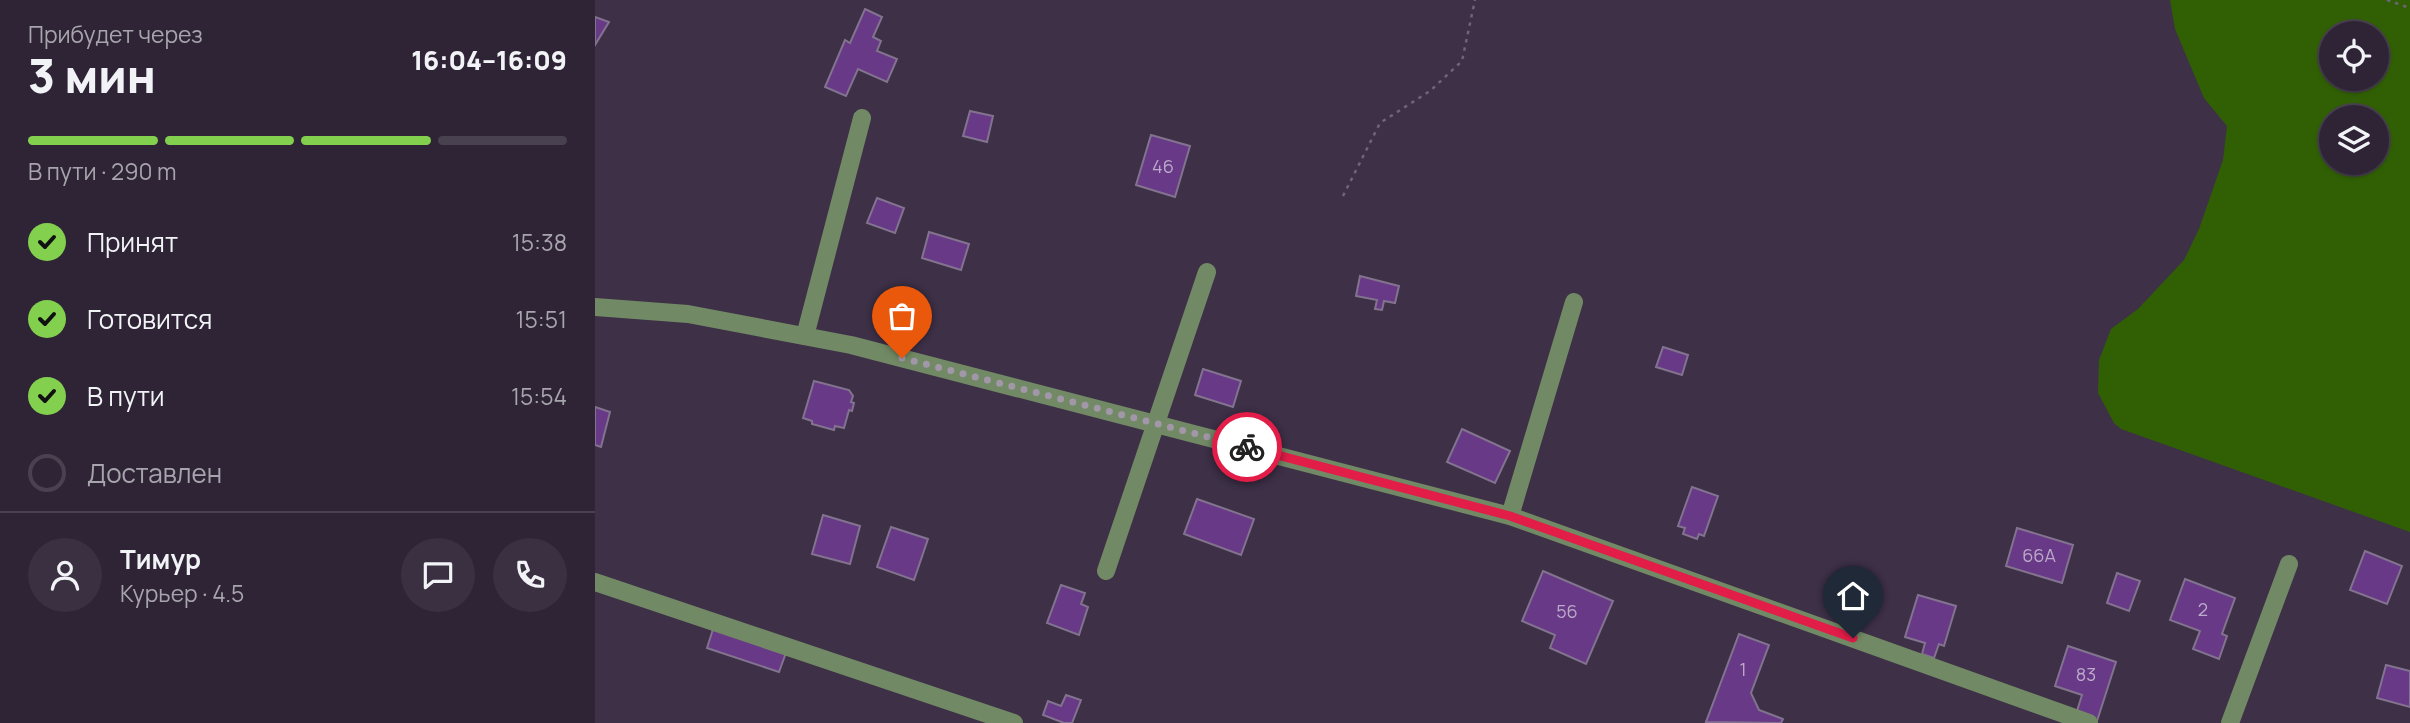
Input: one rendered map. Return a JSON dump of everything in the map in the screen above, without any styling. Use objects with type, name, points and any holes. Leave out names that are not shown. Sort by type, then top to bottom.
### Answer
[{"type":"street","points":[[805,337],[862,118]]},
{"type":"street","points":[[1106,571],[1207,272]]},
{"type":"street","points":[[1510,516],[1574,302]]},
{"type":"street","points":[[595,307],[688,314],[851,345],[1510,516],[2089,723]]},
{"type":"street","points":[[2230,723],[2288,564]]},
{"type":"street","points":[[595,582],[1013,723]]},
{"type":"path","points":[[1343,196],[1380,123],[1430,91],[1462,61],[1475,0]]},
{"type":"path","points":[[2387,0],[2410,8]]},
{"type":"green space","points":[[2170,0],[2410,0],[2410,532],[2121,429],[2114,423],[2098,393],[2099,360],[2111,329],[2138,309],[2184,260],[2199,229],[2223,160],[2227,126],[2204,98],[2175,29]]},
{"type":"building","points":[[865,9],[882,17],[873,37],[881,41],[877,51],[897,59],[887,82],[858,69],[846,96],[825,87],[845,40],[850,43]]},
{"type":"building","points":[[595,17],[609,22],[595,45]]},
{"type":"building","points":[[970,111],[993,116],[987,142],[963,136]]},
{"type":"building","points":[[1151,135],[1190,146],[1175,197],[1136,185]]},
{"type":"building","points":[[877,198],[904,208],[895,233],[867,223]]},
{"type":"building","points":[[929,232],[969,244],[961,270],[922,258]]},
{"type":"building","points":[[1360,276],[1399,286],[1395,303],[1384,301],[1382,310],[1375,309],[1377,300],[1356,296]]},
{"type":"building","points":[[1663,347],[1688,355],[1682,375],[1656,367]]},
{"type":"building","points":[[1203,369],[1241,381],[1233,407],[1195,395]]},
{"type":"building","points":[[814,381],[849,390],[853,396],[852,411],[849,410],[844,428],[835,426],[834,430],[812,424],[812,421],[803,418]]},
{"type":"building","points":[[595,407],[610,412],[601,447],[595,445]]},
{"type":"building","points":[[1462,429],[1510,451],[1495,483],[1447,462]]},
{"type":"building","points":[[1692,487],[1718,496],[1704,536],[1699,534],[1697,539],[1683,534],[1685,528],[1678,526]]},
{"type":"building","points":[[1197,499],[1254,519],[1241,555],[1184,534]]},
{"type":"building","points":[[823,515],[860,526],[850,564],[812,554]]},
{"type":"building","points":[[891,527],[928,539],[914,580],[877,567]]},
{"type":"building","points":[[2017,528],[2073,545],[2062,583],[2006,566]]},
{"type":"building","points":[[2365,551],[2402,566],[2387,604],[2350,590]]},
{"type":"building","points":[[1543,571],[1613,601],[1586,664],[1550,648],[1555,635],[1522,621]]},
{"type":"building","points":[[2117,573],[2140,581],[2129,611],[2107,603]]},
{"type":"building","points":[[2185,579],[2235,598],[2222,634],[2227,636],[2219,659],[2193,649],[2200,631],[2170,620]]},
{"type":"building","points":[[1061,585],[1085,593],[1081,604],[1088,607],[1079,635],[1047,623]]},
{"type":"building","points":[[1918,595],[1956,606],[1944,646],[1939,644],[1934,658],[1922,654],[1925,643],[1905,637]]},
{"type":"building","points":[[714,626],[787,650],[779,672],[707,648]]},
{"type":"building","points":[[1739,634],[1769,645],[1751,693],[1759,710],[1783,719],[1781,723],[1706,722]]},
{"type":"building","points":[[2068,646],[2116,662],[2097,721],[2076,714],[2082,695],[2055,686]]},
{"type":"building","points":[[2386,665],[2410,671],[2410,707],[2377,698]]},
{"type":"building","points":[[1066,695],[1081,700],[1072,723],[1064,723],[1043,715],[1048,701],[1061,706]]},
{"type":"way so far","points":[[902,358],[1247,447]]},
{"type":"route","points":[[1247,447],[1510,516],[1853,638]]}]
